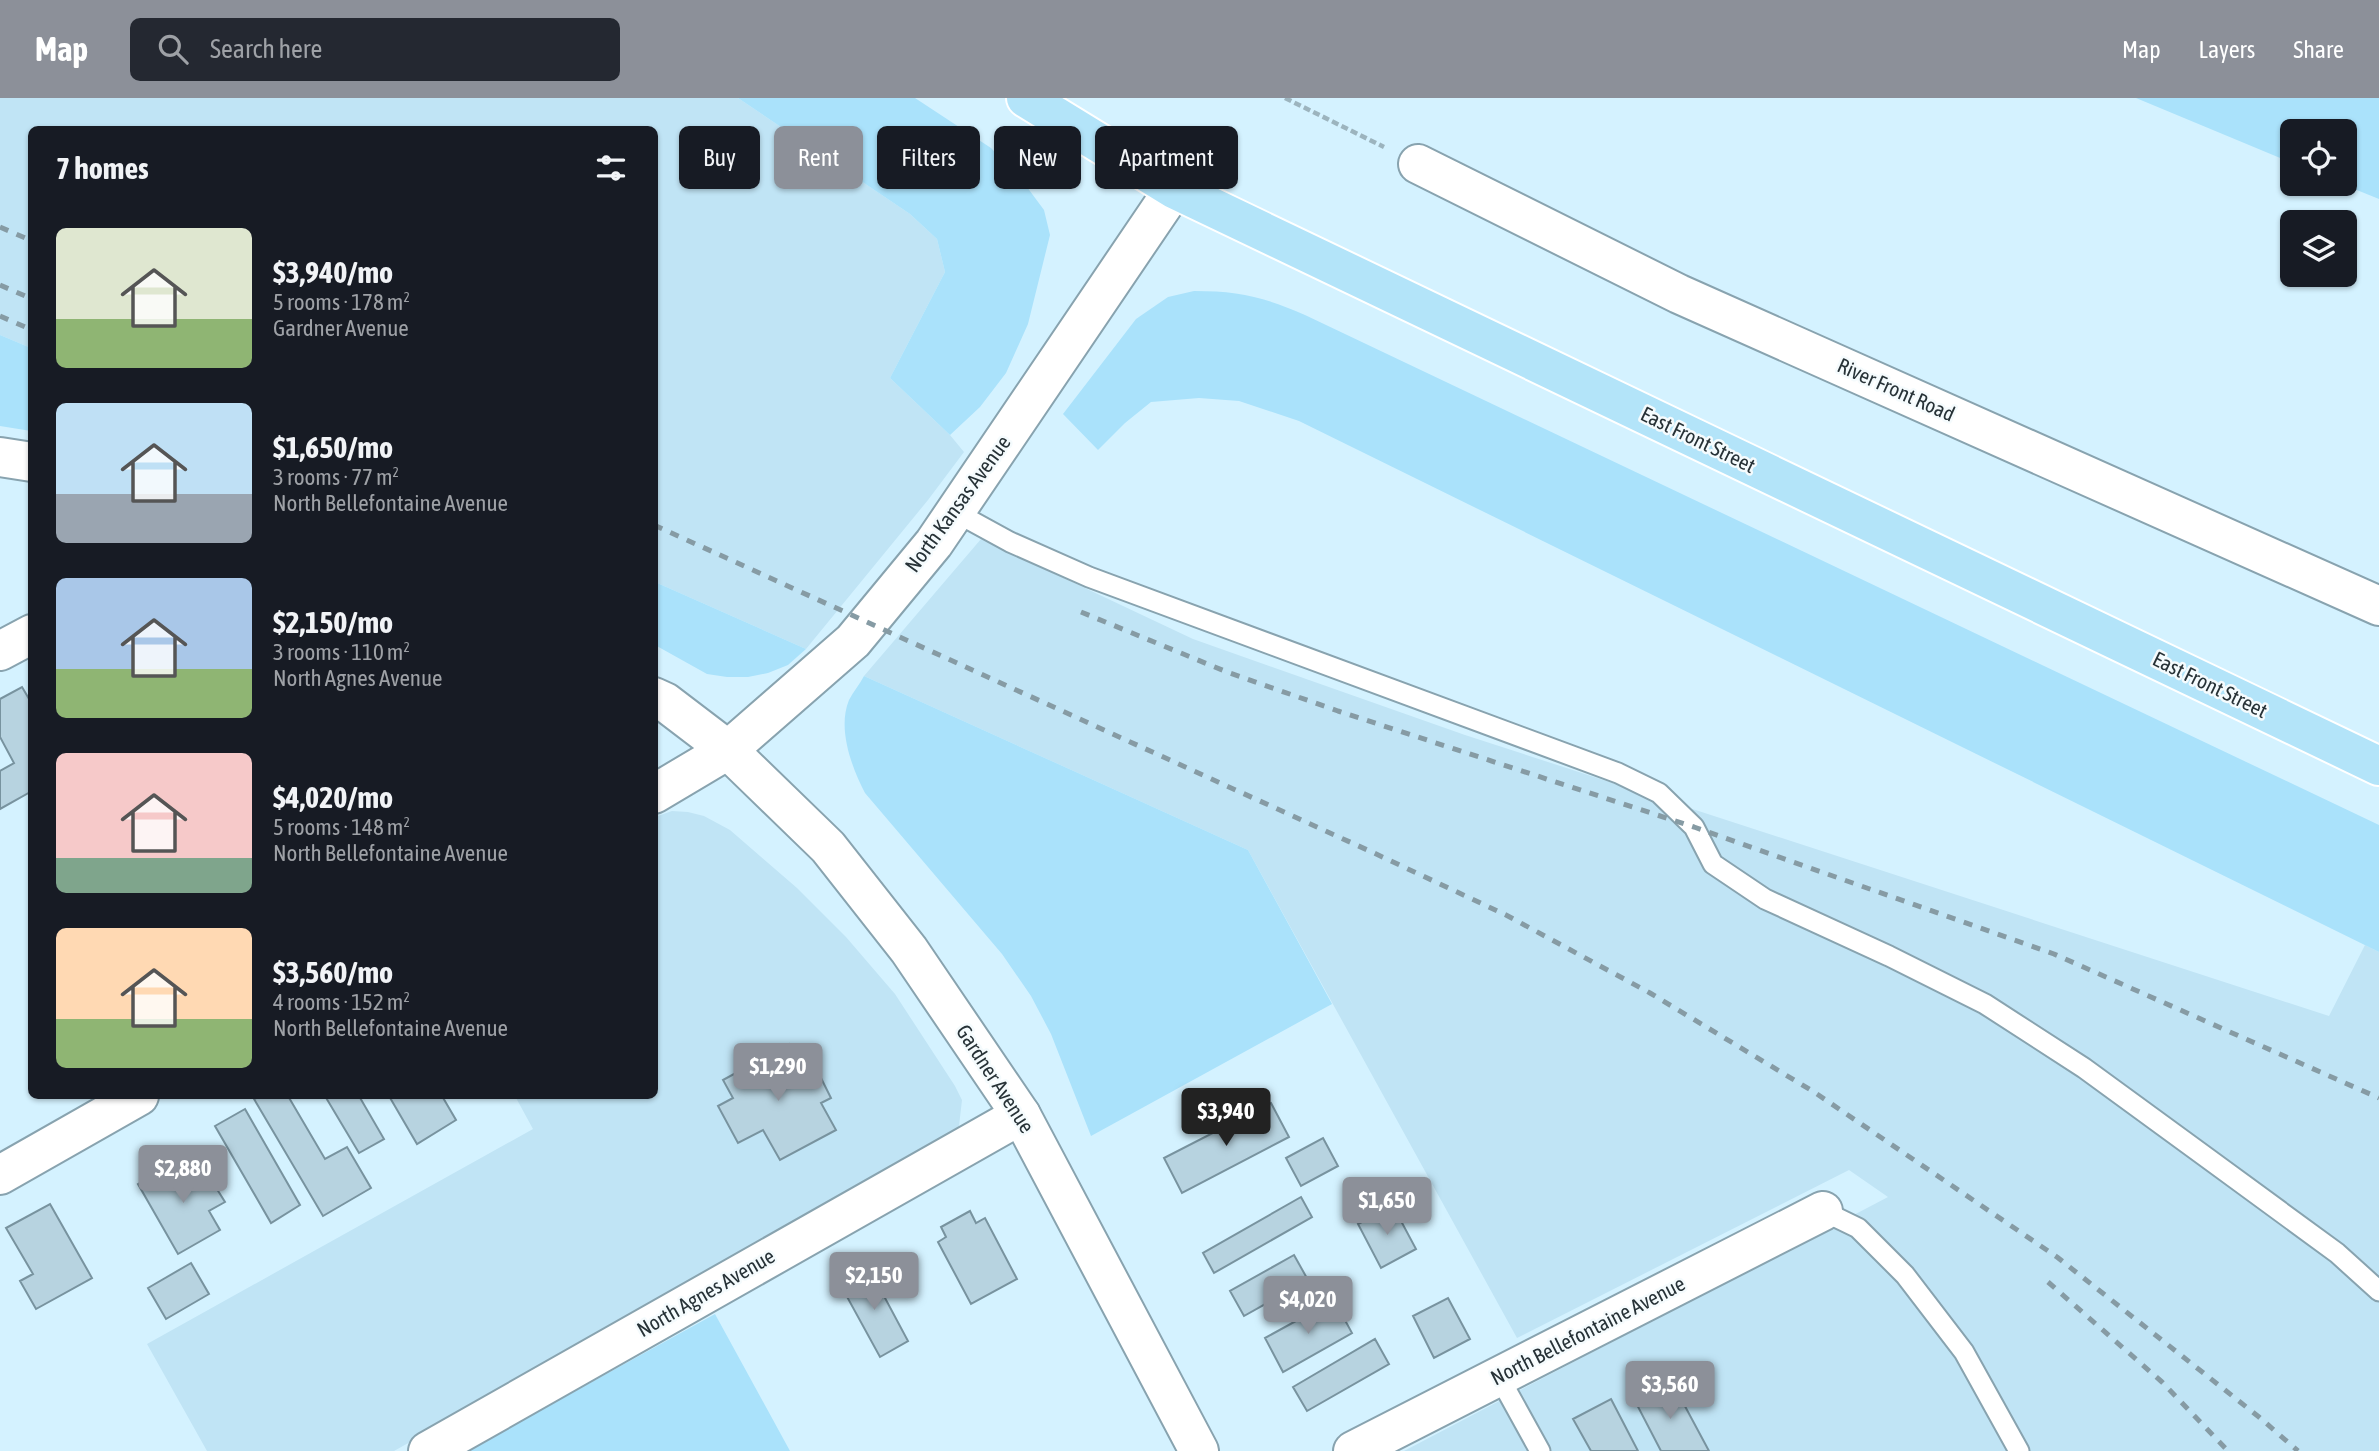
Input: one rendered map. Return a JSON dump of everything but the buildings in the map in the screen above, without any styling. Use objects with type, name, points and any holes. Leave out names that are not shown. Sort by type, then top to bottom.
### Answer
[{"type":"main road","name":"East Front Street","points":[[1026,98],[1095,140]]},
{"type":"main road","name":"East Front Street","points":[[1174,189],[2379,766]]},
{"type":"street","name":"River Front Road","points":[[1418,164],[1679,293],[2379,606]]},
{"type":"street","name":"North Kansas Avenue","points":[[658,792],[728,750],[853,641],[934,543],[1174,189]]},
{"type":"street","points":[[0,457],[28,461]]},
{"type":"street","points":[[0,651],[28,636]]},
{"type":"street","name":"Gardner Avenue","points":[[658,699],[728,750],[828,847],[909,950],[1021,1115],[1199,1451]]},
{"type":"street","points":[[0,1175],[134,1099]]},
{"type":"street","name":"North Agnes Avenue","points":[[428,1451],[1021,1115]]},
{"type":"street","name":"North Bellefontaine Avenue","points":[[1353,1451],[1823,1211]]},
{"type":"lane","points":[[955,512],[1010,542],[1089,577],[1618,774],[1659,793],[1694,827],[1713,864],[1765,900],[1889,956],[1985,1004],[2084,1069],[2210,1160],[2337,1253],[2379,1291]]},
{"type":"lane","points":[[1823,1211],[1858,1228],[1905,1275],[1964,1352],[2019,1451]]},
{"type":"lane","points":[[1499,1376],[1540,1451]]},
{"type":"path","points":[[1285,98],[1418,164]]},
{"type":"shaded area","points":[[0,98],[738,98],[780,126],[774,126],[774,189],[863,189],[863,182],[910,214],[937,239],[945,272],[890,378],[950,435],[964,452],[806,649],[658,583],[658,126],[28,126],[28,347],[0,335]]},
{"type":"shaded area","points":[[738,98],[915,98],[958,126],[877,126],[877,189],[980,189],[980,141],[994,151],[994,189],[1028,189],[1044,210],[1050,235],[1028,324],[1006,373],[980,407],[950,435],[890,378],[945,272],[937,239],[910,214],[863,182],[863,126],[780,126]]},
{"type":"shaded area","points":[[2136,98],[2379,98],[2379,199],[2357,190],[2357,119],[2280,119],[2280,158]]},
{"type":"shaded area","points":[[1194,291],[1251,296],[1305,315],[2379,825],[2379,952],[1299,421],[1239,401],[1199,398],[1151,402],[1098,450],[1063,414],[1136,319],[1168,297]]},
{"type":"shaded area","points":[[0,335],[28,347],[28,431],[0,426]]},
{"type":"shaded area","points":[[981,539],[1193,639],[1465,735],[2329,1016],[2365,945],[2379,952],[2379,1451],[1404,1451],[1888,1197],[1849,1170],[1517,1338],[1248,850],[864,676]]},
{"type":"shaded area","points":[[658,583],[806,649],[788,665],[768,673],[748,677],[707,674],[658,647]]},
{"type":"shaded area","points":[[864,676],[1248,850],[1332,1004],[1091,1136],[1051,1034],[1031,996],[1002,954],[865,793],[855,772],[845,736],[849,700]]},
{"type":"shaded area","points":[[672,811],[688,812],[704,816],[730,830],[797,888],[846,937],[895,994],[955,1086],[962,1100],[959,1126],[927,1153],[394,1451],[207,1451],[147,1344],[533,1129],[517,1099],[658,1099],[658,816]]},
{"type":"shaded area","points":[[715,1314],[790,1451],[467,1451]]},
{"type":"railway","points":[[0,227],[28,239]]},
{"type":"railway","points":[[0,285],[28,297]]},
{"type":"railway","points":[[0,316],[28,328]]},
{"type":"railway","points":[[658,527],[1506,915],[1650,993],[1814,1092],[2057,1257],[2298,1451]]},
{"type":"railway","points":[[1081,612],[1227,672],[1694,827],[2054,954],[2379,1098]]},
{"type":"railway","points":[[2048,1282],[2162,1382],[2228,1451]]}]
